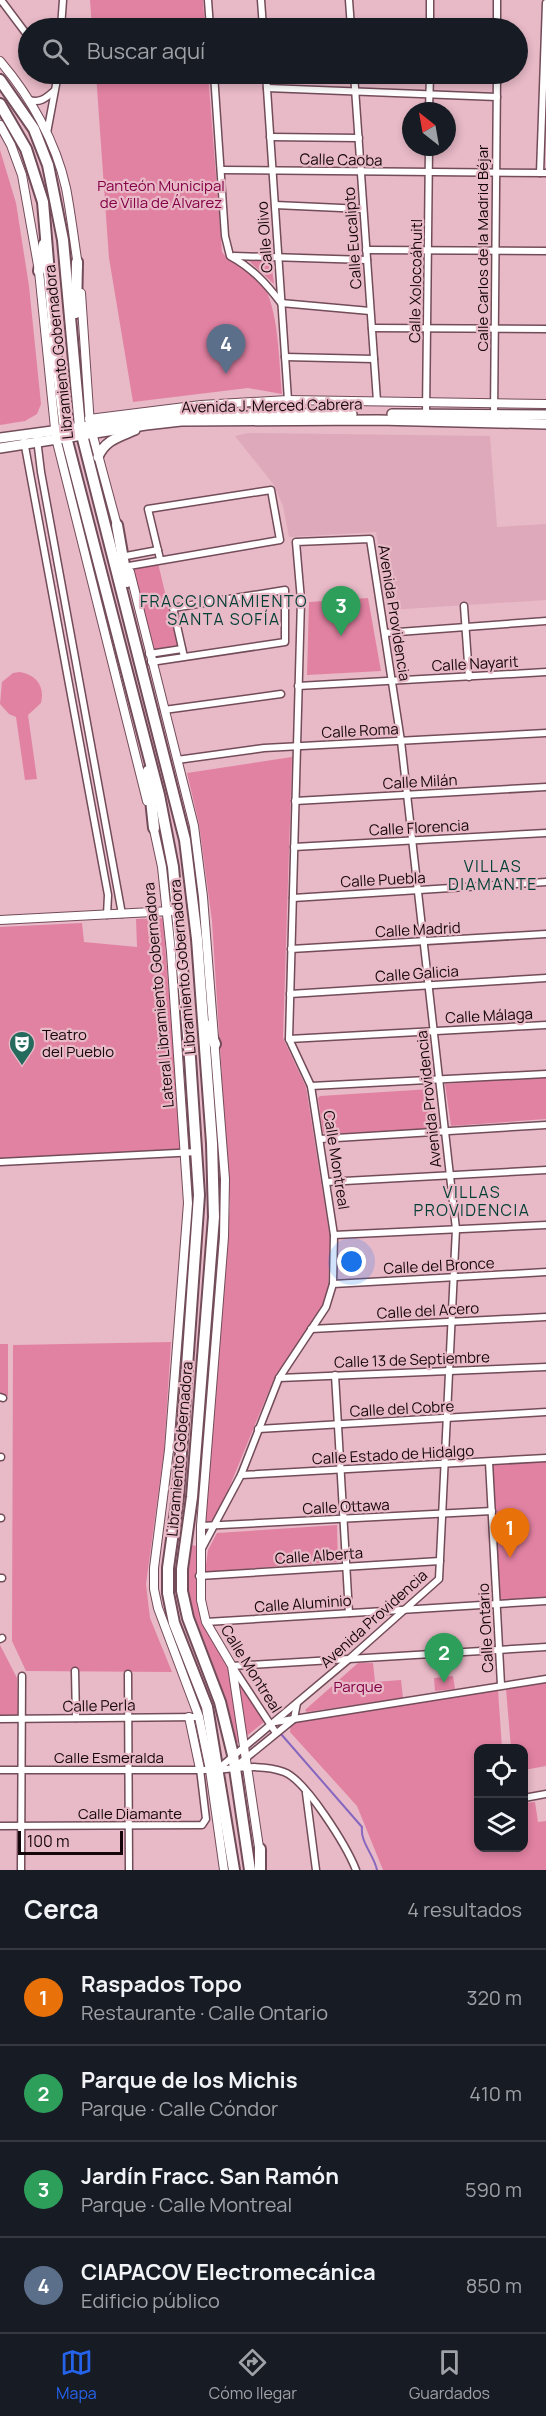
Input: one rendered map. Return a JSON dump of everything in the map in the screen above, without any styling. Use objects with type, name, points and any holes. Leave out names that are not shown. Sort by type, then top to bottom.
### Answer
[{"type":"highway","name":"Libramiento Gobernadora","points":[[0,80],[33,129],[48,165],[63,240],[73,349],[87,428],[127,607],[185,840],[197,939],[212,1143],[214,1217],[193,1486],[182,1569],[182,1591],[188,1618],[220,1702],[233,1755],[242,1765],[250,1870]]},
{"type":"highway","name":"Libramiento Gobernadora","points":[[0,104],[21,139],[33,167],[43,202],[60,434],[165,822],[191,1152],[199,1195],[178,1496],[168,1568],[168,1593],[174,1623],[207,1707],[214,1769],[234,1870]]},
{"type":"highway","points":[[39,271],[46,229]]},
{"type":"highway","points":[[73,349],[76,327],[77,262]]},
{"type":"highway","points":[[117,525],[127,584],[127,607]]},
{"type":"highway","points":[[146,746],[154,828]]},
{"type":"highway","points":[[203,1019],[215,1044]]},
{"type":"highway","points":[[260,1850],[261,1870]]},
{"type":"main road","name":"Avenida J. Merced Cabrera","points":[[87,428],[205,413],[426,415],[546,424]]},
{"type":"main road","name":"Avenida J. Merced Cabrera","points":[[87,428],[139,421],[494,419],[546,416]]},
{"type":"main road","points":[[98,457],[102,448],[109,441],[139,421]]},
{"type":"main road","points":[[0,438],[24,439],[87,428]]},
{"type":"main road","points":[[0,448],[24,439]]},
{"type":"street","points":[[1,0],[18,23]]},
{"type":"street","points":[[62,18],[63,0]]},
{"type":"street","points":[[208,0],[209,18]]},
{"type":"street","points":[[261,0],[262,18]]},
{"type":"street","points":[[349,0],[350,18]]},
{"type":"street","points":[[430,0],[430,18]]},
{"type":"street","points":[[497,0],[497,18]]},
{"type":"street","points":[[543,173],[545,3]]},
{"type":"street","points":[[0,61],[47,133],[66,186],[77,262],[87,428],[98,457],[129,566],[150,658],[194,826],[203,897],[225,1179],[224,1236],[201,1526],[201,1551]]},
{"type":"street","points":[[47,133],[56,84]]},
{"type":"street","points":[[215,84],[225,236],[230,256],[248,266],[264,280],[281,303],[370,310]]},
{"type":"street","name":"Calle Olivo","points":[[267,84],[288,400]]},
{"type":"street","name":"Calle Eucalipto","points":[[355,84],[377,401]]},
{"type":"street","points":[[429,102],[430,84]]},
{"type":"street","name":"Calle Carlos de la Madrid Béjar","points":[[494,419],[497,84]]},
{"type":"street","points":[[267,88],[496,97]]},
{"type":"street","points":[[27,100],[38,102],[54,91]]},
{"type":"street","name":"Lateral Libramiento Gobernadora","points":[[0,125],[11,145],[22,176],[39,271],[60,434],[173,911]]},
{"type":"street","points":[[270,137],[359,138]]},
{"type":"street","name":"Calle Xolocoáhuitl","points":[[426,415],[429,156]]},
{"type":"street","name":"Calle Caoba","points":[[221,170],[543,173]]},
{"type":"street","points":[[275,205],[363,209]]},
{"type":"street","points":[[366,250],[546,251]]},
{"type":"street","points":[[230,256],[367,260]]},
{"type":"street","points":[[372,328],[546,328]]},
{"type":"street","points":[[285,357],[374,359]]},
{"type":"street","points":[[87,428],[115,416],[160,410],[288,400],[546,404]]},
{"type":"street","points":[[115,416],[139,421],[160,410]]},
{"type":"street","points":[[534,423],[546,431]]},
{"type":"street","points":[[37,437],[75,667],[122,914]]},
{"type":"street","points":[[24,439],[108,895],[107,915]]},
{"type":"street","points":[[129,566],[280,540],[271,490],[148,509],[160,560]]},
{"type":"street","name":"Calle Montreal","points":[[276,1733],[206,1622],[199,1576],[201,1551],[241,1475],[279,1378],[326,1307],[333,1284],[334,1235],[311,1086],[289,1039],[301,600],[296,542],[370,539]]},
{"type":"street","name":"Avenida Providencia","points":[[214,1769],[297,1703],[439,1579],[456,1229],[401,741],[370,539]]},
{"type":"street","points":[[126,556],[158,550]]},
{"type":"street","points":[[150,658],[184,657],[285,642],[285,590],[173,608],[184,657]]},
{"type":"street","points":[[464,606],[469,677]]},
{"type":"street","points":[[385,633],[546,621]]},
{"type":"street","points":[[150,658],[182,649]]},
{"type":"street","points":[[66,669],[75,667]]},
{"type":"street","name":"Calle Nayarit","points":[[298,686],[546,672]]},
{"type":"street","points":[[164,710],[281,694]]},
{"type":"street","name":"Calle Roma","points":[[177,760],[264,748],[546,733]]},
{"type":"street","points":[[85,772],[95,771]]},
{"type":"street","name":"Calle Milán","points":[[295,801],[546,787]]},
{"type":"street","name":"Calle Florencia","points":[[294,847],[546,833]]},
{"type":"street","name":"Calle Puebla","points":[[293,898],[546,882]]},
{"type":"street","points":[[0,920],[173,911]]},
{"type":"street","name":"Calle Madrid","points":[[291,949],[546,934]]},
{"type":"street","name":"Calle Galicia","points":[[290,994],[546,978]]},
{"type":"street","name":"Calle Málaga","points":[[289,1039],[546,1025]]},
{"type":"street","points":[[311,1086],[546,1074]]},
{"type":"street","points":[[320,1139],[546,1125]]},
{"type":"street","points":[[0,1162],[191,1152],[169,1450],[157,1537],[154,1589],[158,1608],[199,1717],[214,1769],[224,1870]]},
{"type":"street","points":[[326,1182],[546,1170]]},
{"type":"street","points":[[334,1235],[546,1225]]},
{"type":"street","name":"Calle del Bronce","points":[[333,1284],[546,1272]]},
{"type":"street","name":"Calle del Acero","points":[[311,1329],[546,1317]]},
{"type":"street","name":"Calle 13 de Septiembre","points":[[279,1378],[546,1367]]},
{"type":"street","points":[[335,1375],[349,1613]]},
{"type":"street","name":"Calle del Cobre","points":[[258,1429],[546,1412]]},
{"type":"street","name":"Calle Estado de Hidalgo","points":[[241,1475],[546,1458]]},
{"type":"street","name":"Calle Ontario","points":[[489,1462],[501,1685]]},
{"type":"street","name":"Calle Ottawa","points":[[201,1526],[492,1511]]},
{"type":"street","name":"Calle Alberta","points":[[199,1576],[440,1561]]},
{"type":"street","name":"Calle Aluminio","points":[[206,1622],[546,1601]]},
{"type":"street","points":[[260,1850],[242,1765],[243,1747],[232,1666],[546,1647]]},
{"type":"street","points":[[75,1671],[76,1718]]},
{"type":"street","points":[[128,1674],[129,1870]]},
{"type":"street","points":[[21,1870],[22,1676]]},
{"type":"street","points":[[272,1724],[546,1679]]},
{"type":"street","points":[[242,1765],[294,1719],[297,1703]]},
{"type":"street","points":[[189,1717],[200,1769]]},
{"type":"street","name":"Calle Perla","points":[[0,1719],[199,1717]]},
{"type":"street","points":[[214,1769],[242,1765],[285,1772],[306,1792],[334,1826],[356,1870]]},
{"type":"street","name":"Calle Diamante","points":[[0,1826],[202,1825],[205,1823],[200,1769]]},
{"type":"street","name":"Calle Esmeralda","points":[[0,1770],[214,1769]]},
{"type":"street","points":[[306,1792],[316,1870]]},
{"type":"street","points":[[528,1797],[546,1794]]},
{"type":"shaded area","points":[[248,433],[490,436],[497,527],[546,524],[546,600],[389,610],[376,532],[289,537],[283,506],[274,485],[235,436]]},
{"type":"green space","points":[[90,0],[203,0],[204,18],[91,18]]},
{"type":"green space","name":"Panteón Municipal de Villa de Álvarez","points":[[97,84],[209,84],[222,252],[231,261],[258,279],[268,294],[275,321],[282,394],[248,388],[133,402],[109,258]]},
{"type":"green space","points":[[0,150],[16,203],[29,286],[41,404],[37,414],[25,421],[0,425]]},
{"type":"green space","points":[[248,260],[271,261],[274,284]]},
{"type":"green space","points":[[158,563],[178,647],[153,651],[132,567]]},
{"type":"green space","points":[[368,598],[381,671],[307,675],[309,602]]},
{"type":"green space","points":[[20,672],[35,679],[42,692],[41,703],[28,715],[37,779],[25,780],[16,717],[9,714],[0,704],[2,682],[13,673]]},
{"type":"green space","points":[[292,757],[283,1038],[306,1087],[330,1238],[328,1288],[323,1306],[275,1376],[215,1522],[205,1521],[230,1205],[212,921],[199,824],[187,773]]},
{"type":"green space","points":[[163,918],[181,1150],[0,1159],[0,927],[82,923],[84,942],[137,947],[136,919]]},
{"type":"green space","points":[[546,1076],[546,1119],[451,1126],[445,1084]]},
{"type":"green space","points":[[431,1089],[436,1126],[434,1129],[325,1134],[323,1132],[318,1098],[320,1096]]},
{"type":"green space","points":[[171,1342],[164,1451],[146,1584],[150,1618],[172,1672],[26,1671],[12,1641],[13,1345]]},
{"type":"green space","points":[[0,1344],[8,1344],[8,1396],[0,1393]]},
{"type":"green space","points":[[546,1460],[546,1598],[499,1601],[491,1463]]},
{"type":"green space","points":[[337,1525],[338,1562],[205,1572],[208,1550],[217,1533]]},
{"type":"green space","points":[[192,1545],[196,1546],[196,1594],[200,1614],[204,1626],[229,1671],[239,1742],[236,1743],[225,1697],[189,1601],[187,1566]]},
{"type":"green space","points":[[0,1645],[17,1678],[18,1715],[0,1716]]},
{"type":"green space","name":"Parque","points":[[358,1663],[373,1663],[375,1682],[401,1680],[403,1698],[307,1712],[305,1710]]},
{"type":"green space","points":[[453,1676],[455,1689],[435,1691],[434,1678]]},
{"type":"green space","points":[[239,1682],[264,1722],[244,1738]]},
{"type":"green space","points":[[546,1683],[546,1766],[528,1769],[528,1744],[511,1744],[506,1689]]},
{"type":"green space","points":[[498,1690],[502,1744],[474,1744],[474,1852],[528,1852],[528,1803],[535,1802],[538,1822],[546,1821],[546,1870],[383,1870],[357,1806],[290,1732],[291,1723]]},
{"type":"waterway","points":[[281,1734],[362,1827],[363,1838],[377,1870]]},
{"type":"place","name":"CIAPACOV Electromecánica","points":[[226,374]]},
{"type":"place","name":"Jardín Fracc. San Ramón","points":[[341,636]]},
{"type":"place","name":"Teatro del Pueblo","points":[[22,1067]]},
{"type":"place","name":"Raspados Topo","points":[[510,1558]]},
{"type":"place","name":"Parque de los Michis","points":[[444,1683]]},
{"type":"district","name":"FRACCIONAMIENTO SANTA SOFÍA","points":[[224,610]]},
{"type":"district","name":"VILLAS DIAMANTE","points":[[493,875]]},
{"type":"district","name":"VILLAS PROVIDENCIA","points":[[472,1201]]}]
